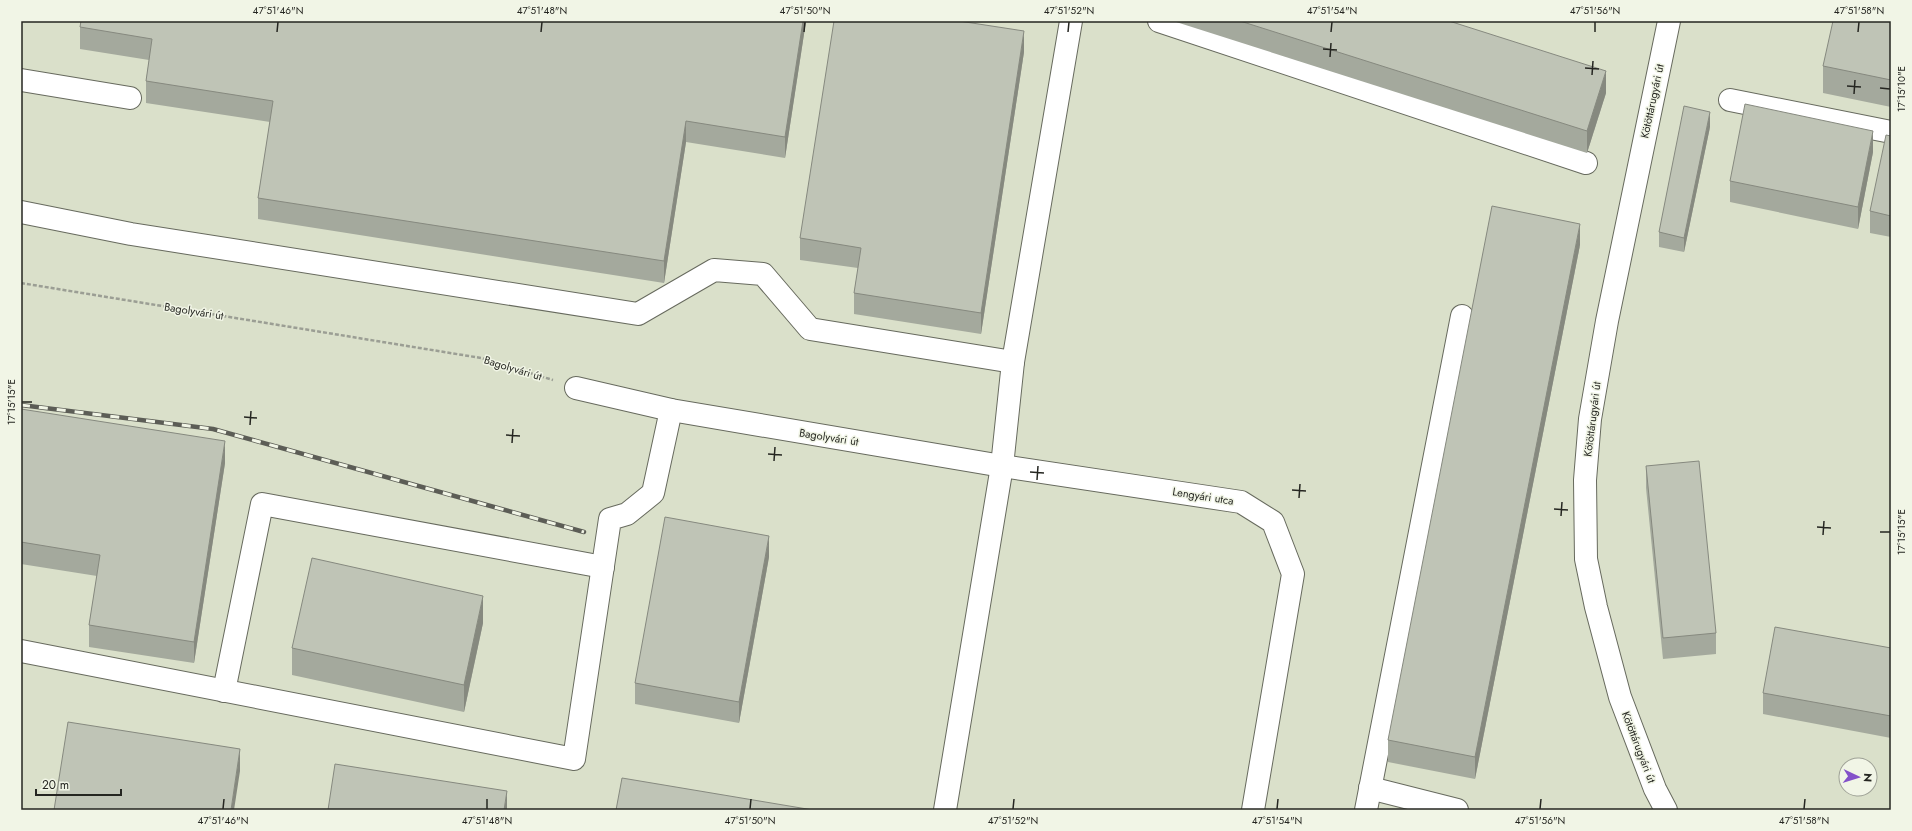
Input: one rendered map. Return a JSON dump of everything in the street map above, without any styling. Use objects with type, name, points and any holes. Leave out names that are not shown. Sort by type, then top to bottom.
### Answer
[{"type":"street","points":[[945,810],[1002,466],[1013,362],[1071,21]]},
{"type":"street","points":[[1159,21],[1586,163]]},
{"type":"street","name":"Kötöttárugyári út","points":[[1666,810],[1655,789],[1620,697],[1596,607],[1586,559],[1585,480],[1590,419],[1607,321],[1668,21]]},
{"type":"street","points":[[21,80],[130,98]]},
{"type":"street","points":[[1730,100],[1891,132]]},
{"type":"street","points":[[21,212],[131,234],[638,314],[714,270],[763,274],[810,329],[1013,362]]},
{"type":"street","points":[[1366,810],[1462,316]]},
{"type":"street","name":"Bagolyvári út","points":[[576,388],[671,410],[1002,466]]},
{"type":"street","points":[[21,651],[574,759],[610,518],[627,514],[653,493],[671,410]]},
{"type":"street","name":"Lengyári utca","points":[[1002,466],[1242,502],[1273,522],[1293,574],[1253,810]]},
{"type":"street","points":[[224,691],[262,504],[603,568]]},
{"type":"street","points":[[1370,788],[1457,810]]},
{"type":"path","name":"Bagolyvári út","points":[[21,283],[481,358],[576,388]]},
{"type":"shaded area","points":[[21,21],[1891,21],[1891,810],[21,810]]},
{"type":"building","points":[[81,21],[803,21],[785,137],[686,121],[664,261],[258,198],[273,101],[146,81],[152,39],[80,27]]},
{"type":"building","points":[[834,21],[959,21],[1024,31],[981,313],[854,293],[861,248],[800,238]]},
{"type":"building","points":[[1240,21],[1449,21],[1606,71],[1587,131]]},
{"type":"building","points":[[1833,21],[1891,21],[1891,80],[1823,66]]},
{"type":"building","points":[[1745,104],[1873,131],[1858,207],[1730,181]]},
{"type":"building","points":[[1684,106],[1710,112],[1684,238],[1659,232]]},
{"type":"building","points":[[1886,135],[1891,136],[1891,216],[1870,211]]},
{"type":"building","points":[[1492,206],[1580,224],[1475,757],[1388,740]]},
{"type":"building","points":[[21,409],[225,441],[194,642],[89,625],[100,555],[21,542]]},
{"type":"building","points":[[1699,461],[1716,633],[1663,638],[1646,466]]},
{"type":"building","points":[[665,517],[769,536],[739,702],[635,683]]},
{"type":"building","points":[[312,558],[483,596],[464,685],[292,648]]},
{"type":"building","points":[[1775,627],[1891,648],[1891,716],[1763,693]]},
{"type":"building","points":[[68,722],[240,749],[231,810],[54,810]]},
{"type":"building","points":[[335,764],[507,791],[504,810],[328,810]]},
{"type":"building","points":[[622,778],[813,810],[616,810]]},
{"type":"railway","points":[[21,405],[213,429],[584,532]]}]
